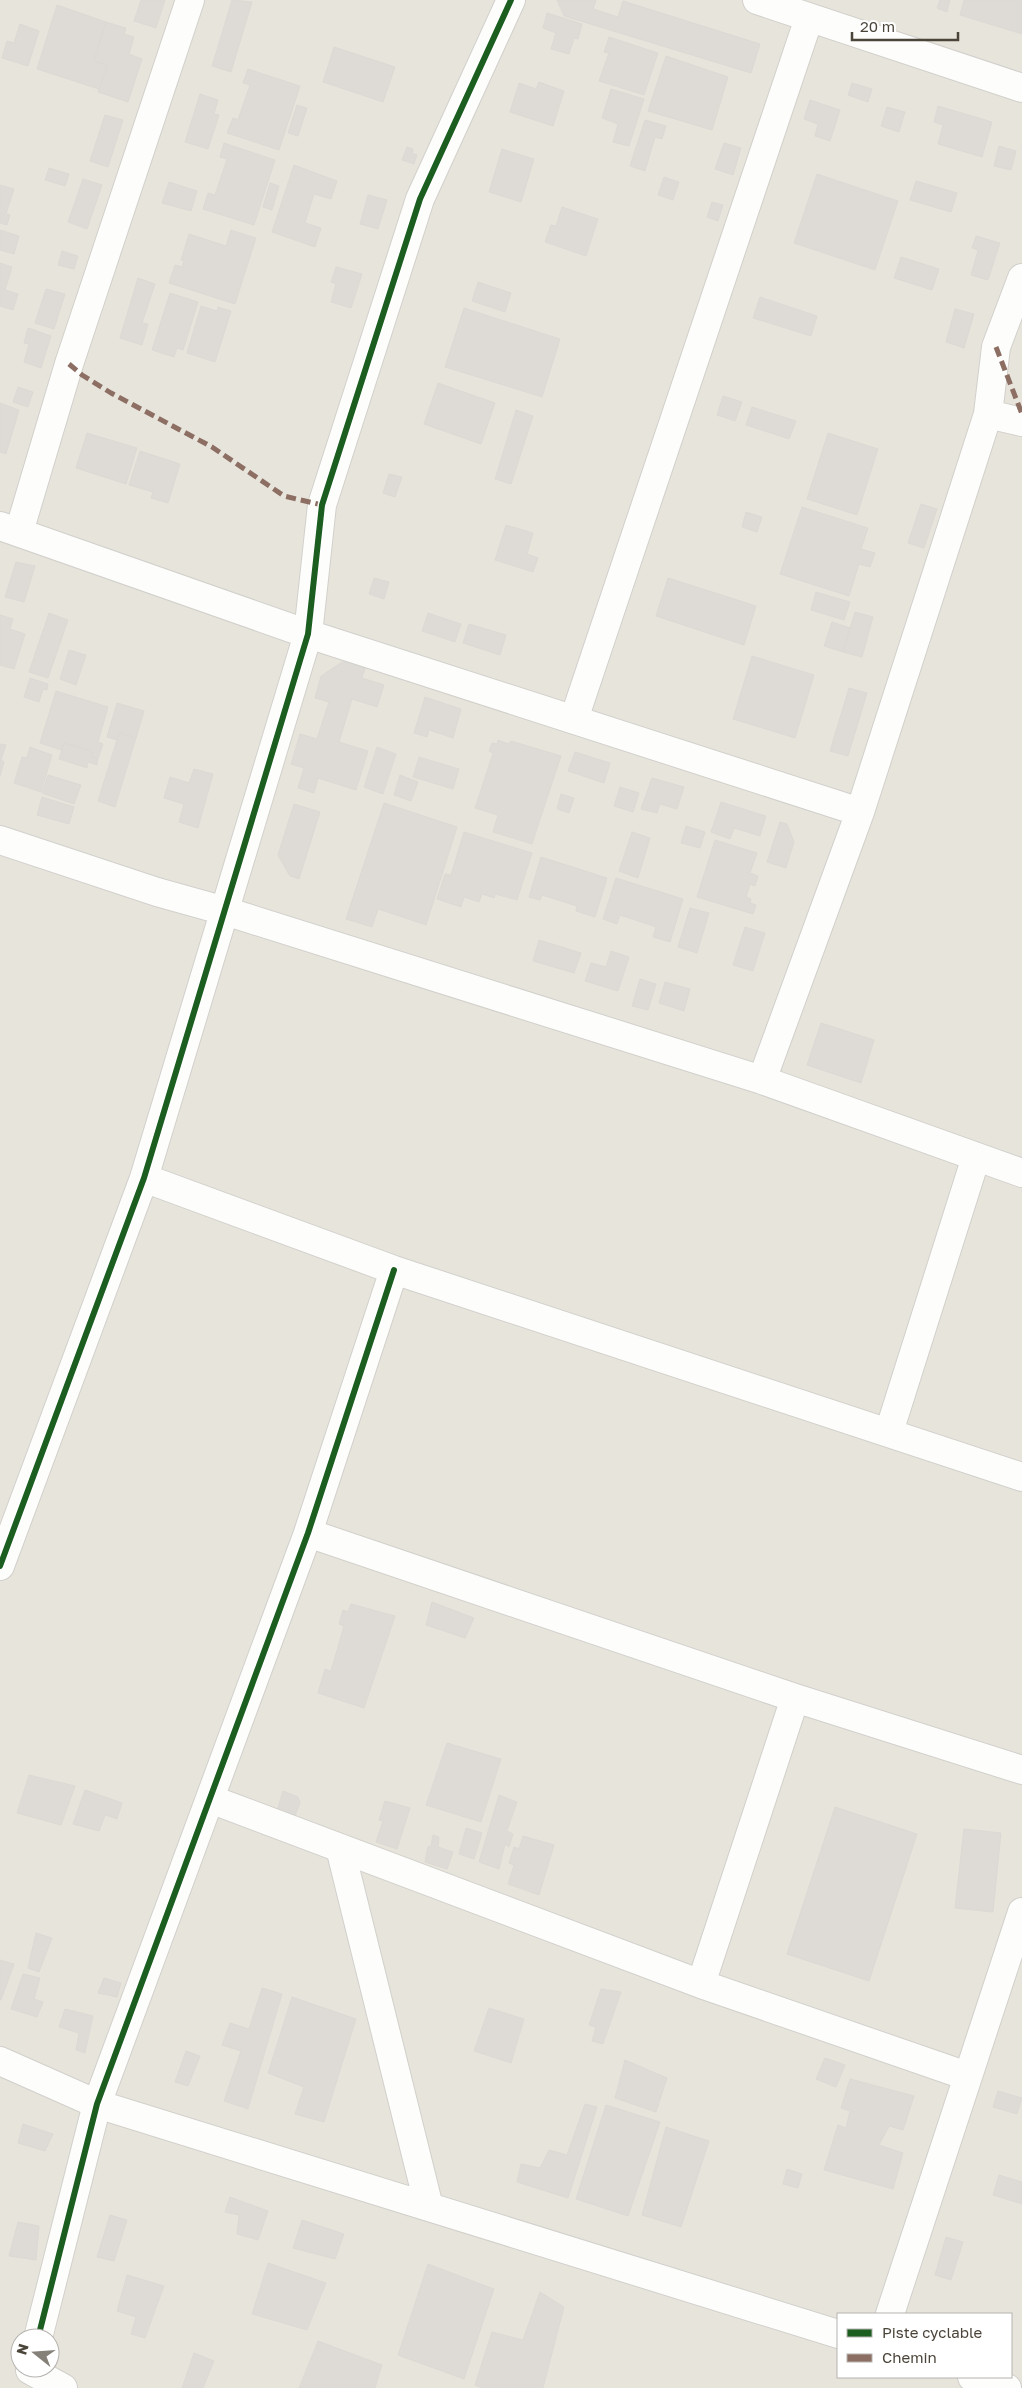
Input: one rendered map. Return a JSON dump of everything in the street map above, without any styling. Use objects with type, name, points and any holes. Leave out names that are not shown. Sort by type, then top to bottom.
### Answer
[{"type":"street","points":[[190,0],[69,364],[10,529],[308,634],[860,812]]},
{"type":"street","points":[[0,1566],[144,1178],[308,634],[322,505],[417,208],[511,0]]},
{"type":"street","points":[[757,0],[1022,88]]},
{"type":"street","points":[[574,719],[809,18]]},
{"type":"street","points":[[762,1080],[860,812],[988,414],[996,348],[1022,278]]},
{"type":"street","points":[[988,414],[1022,422]]},
{"type":"street","points":[[0,840],[157,892],[224,910],[762,1080],[1022,1173]]},
{"type":"street","points":[[889,1432],[976,1157]]},
{"type":"street","points":[[144,1178],[394,1270],[1022,1477]]},
{"type":"street","points":[[41,2328],[97,2104],[308,1533],[394,1270]]},
{"type":"street","points":[[308,1533],[795,1698],[1022,1770]]},
{"type":"street","points":[[701,1984],[795,1698]]},
{"type":"street","points":[[210,1799],[701,1984],[967,2076]]},
{"type":"street","points":[[340,1848],[429,2207]]},
{"type":"street","points":[[890,2313],[1022,1912]]},
{"type":"street","points":[[0,2061],[97,2104],[837,2334]]},
{"type":"street","points":[[36,2378],[63,2388]]},
{"type":"street","points":[[975,2378],[1007,2388]]},
{"type":"shaded area","points":[[0,0],[1022,0],[1022,2388],[0,2388]]},
{"type":"building","points":[[141,0],[165,0],[156,28],[134,21]]},
{"type":"building","points":[[232,0],[252,2],[231,72],[212,66]]},
{"type":"building","points":[[557,0],[596,0],[593,9],[618,17],[623,1],[760,44],[751,73],[564,16]]},
{"type":"building","points":[[940,0],[950,0],[947,12],[937,8]]},
{"type":"building","points":[[964,0],[1022,0],[1022,34],[960,15]]},
{"type":"building","points":[[57,5],[106,22],[94,61],[107,65],[99,89],[37,69]]},
{"type":"building","points":[[547,13],[582,24],[578,39],[574,38],[569,54],[551,49],[556,33],[543,28]]},
{"type":"building","points":[[106,22],[126,28],[124,34],[134,37],[129,54],[142,59],[128,102],[98,92],[107,65],[94,61]]},
{"type":"building","points":[[20,24],[39,31],[28,66],[2,58],[7,41],[14,43]]},
{"type":"building","points":[[609,37],[658,53],[644,95],[599,81],[609,53],[604,52]]},
{"type":"building","points":[[334,47],[395,67],[383,102],[323,82]]},
{"type":"building","points":[[666,56],[728,77],[712,130],[648,111]]},
{"type":"building","points":[[248,69],[300,86],[279,150],[227,133],[233,118],[238,120],[250,85],[243,83]]},
{"type":"building","points":[[539,82],[564,91],[553,126],[510,112],[519,83],[536,89]]},
{"type":"building","points":[[852,83],[872,89],[868,102],[848,95]]},
{"type":"building","points":[[611,89],[644,99],[629,146],[613,142],[618,124],[602,118]]},
{"type":"building","points":[[200,94],[218,100],[214,114],[219,115],[208,149],[185,142]]},
{"type":"building","points":[[810,100],[840,110],[830,141],[815,136],[818,124],[804,119]]},
{"type":"building","points":[[297,105],[307,108],[298,136],[288,133]]},
{"type":"building","points":[[938,106],[992,122],[982,157],[938,144],[943,125],[934,122]]},
{"type":"building","points":[[887,107],[905,112],[899,132],[881,126]]},
{"type":"building","points":[[105,115],[123,120],[108,167],[90,161]]},
{"type":"building","points":[[645,120],[666,126],[662,139],[655,137],[645,171],[630,166]]},
{"type":"building","points":[[224,143],[275,160],[254,225],[203,209],[208,193],[215,195],[227,159],[220,157]]},
{"type":"building","points":[[724,143],[741,148],[733,175],[715,169]]},
{"type":"building","points":[[999,146],[1016,151],[1011,170],[994,166]]},
{"type":"building","points":[[407,147],[413,149],[412,153],[417,155],[414,164],[402,160]]},
{"type":"building","points":[[502,149],[534,159],[521,202],[489,192]]},
{"type":"building","points":[[294,165],[337,181],[331,199],[314,194],[305,223],[321,228],[315,247],[272,232]]},
{"type":"building","points":[[49,168],[69,174],[65,186],[45,180]]},
{"type":"building","points":[[817,174],[898,201],[875,270],[794,243]]},
{"type":"building","points":[[664,177],[679,182],[673,200],[658,195]]},
{"type":"building","points":[[83,179],[102,185],[87,229],[68,222]]},
{"type":"building","points":[[916,181],[957,193],[951,212],[910,200]]},
{"type":"building","points":[[169,182],[197,191],[191,211],[162,203]]},
{"type":"building","points":[[270,183],[279,186],[272,210],[263,207]]},
{"type":"building","points":[[0,185],[14,189],[6,214],[10,215],[7,225],[0,223]]},
{"type":"building","points":[[368,195],[387,200],[378,229],[360,224]]},
{"type":"building","points":[[712,202],[723,205],[718,221],[707,217]]},
{"type":"building","points":[[562,207],[598,219],[586,256],[545,242],[551,225],[556,226]]},
{"type":"building","points":[[0,230],[19,236],[14,254],[0,250]]},
{"type":"building","points":[[231,230],[256,238],[235,304],[169,283],[175,265],[182,267],[184,261],[181,260],[189,234],[226,246]]},
{"type":"building","points":[[976,236],[1000,243],[988,280],[971,275],[978,250],[972,248]]},
{"type":"building","points":[[62,251],[78,256],[74,269],[58,265]]},
{"type":"building","points":[[901,257],[939,269],[932,290],[894,278]]},
{"type":"building","points":[[0,263],[12,267],[5,290],[18,294],[13,310],[0,306]]},
{"type":"building","points":[[336,267],[362,274],[351,308],[331,302],[336,284],[331,282]]},
{"type":"building","points":[[138,278],[155,284],[142,323],[148,324],[142,345],[120,338]]},
{"type":"building","points":[[478,282],[511,293],[505,312],[472,301]]},
{"type":"building","points":[[46,289],[65,294],[54,329],[35,323]]},
{"type":"building","points":[[170,293],[198,302],[183,350],[177,348],[174,357],[152,350]]},
{"type":"building","points":[[760,297],[817,316],[811,336],[753,318]]},
{"type":"building","points":[[201,306],[217,311],[218,307],[231,311],[215,362],[187,353]]},
{"type":"building","points":[[464,308],[560,339],[542,397],[445,367]]},
{"type":"building","points":[[955,309],[974,314],[964,348],[946,342]]},
{"type":"building","points":[[28,328],[51,336],[41,368],[24,362],[29,344],[24,343]]},
{"type":"building","points":[[438,383],[495,403],[481,444],[424,424]]},
{"type":"building","points":[[18,387],[33,392],[28,407],[13,402]]},
{"type":"building","points":[[723,396],[742,402],[735,421],[717,415]]},
{"type":"building","points":[[0,403],[19,410],[6,454],[0,452]]},
{"type":"building","points":[[752,407],[796,421],[789,439],[746,425]]},
{"type":"building","points":[[516,410],[533,416],[511,484],[495,479]]},
{"type":"building","points":[[87,433],[137,448],[126,484],[76,468]]},
{"type":"building","points":[[828,433],[878,449],[857,515],[807,499]]},
{"type":"building","points":[[140,451],[180,464],[168,503],[151,498],[153,492],[129,485]]},
{"type":"building","points":[[389,474],[402,477],[395,497],[383,493]]},
{"type":"building","points":[[921,504],[937,509],[924,548],[908,543]]},
{"type":"building","points":[[802,507],[868,528],[861,549],[875,553],[870,567],[859,564],[849,596],[780,574]]},
{"type":"building","points":[[746,512],[762,517],[757,532],[742,527]]},
{"type":"building","points":[[506,525],[533,533],[527,554],[538,558],[533,572],[495,560]]},
{"type":"building","points":[[16,562],[35,566],[24,602],[5,597]]},
{"type":"building","points":[[374,578],[389,582],[384,599],[369,594]]},
{"type":"building","points":[[668,578],[756,606],[744,645],[656,616]]},
{"type":"building","points":[[816,592],[850,602],[844,620],[811,610]]},
{"type":"building","points":[[855,612],[873,617],[862,657],[843,652]]},
{"type":"building","points":[[49,613],[68,620],[48,678],[29,672]]},
{"type":"building","points":[[428,613],[461,624],[455,642],[422,631]]},
{"type":"building","points":[[0,615],[13,619],[10,629],[25,634],[14,669],[0,665]]},
{"type":"building","points":[[832,622],[850,628],[843,652],[824,646]]},
{"type":"building","points":[[469,624],[506,635],[500,655],[463,643]]},
{"type":"building","points":[[69,650],[86,655],[76,685],[60,679]]},
{"type":"building","points":[[752,656],[814,675],[795,738],[733,719]]},
{"type":"building","points":[[342,662],[367,662],[362,678],[384,685],[377,707],[352,699],[339,742],[368,751],[356,790],[318,778],[314,793],[298,788],[304,768],[291,764],[300,734],[317,739],[329,702],[315,698],[321,676]]},
{"type":"building","points":[[30,678],[48,684],[47,690],[43,689],[39,702],[24,697]]},
{"type":"building","points":[[849,688],[867,693],[848,756],[830,751]]},
{"type":"building","points":[[56,691],[108,707],[98,742],[103,744],[98,759],[91,757],[92,751],[64,743],[61,750],[40,743]]},
{"type":"building","points":[[425,697],[461,709],[453,738],[429,730],[427,737],[414,733]]},
{"type":"building","points":[[117,703],[144,711],[136,738],[119,733],[117,740],[107,737]]},
{"type":"building","points":[[119,733],[136,738],[115,807],[98,801]]},
{"type":"building","points":[[498,740],[509,744],[511,741],[561,756],[532,844],[493,832],[498,815],[475,808],[493,753],[489,751],[492,743],[497,744]]},
{"type":"building","points":[[64,743],[92,751],[91,757],[98,759],[97,765],[88,762],[87,768],[59,759]]},
{"type":"building","points":[[0,744],[6,745],[1,760],[4,762],[0,776]]},
{"type":"building","points":[[30,747],[52,755],[41,792],[14,783],[22,757],[27,758]]},
{"type":"building","points":[[377,747],[396,754],[383,794],[364,787]]},
{"type":"building","points":[[575,752],[610,763],[604,783],[568,771]]},
{"type":"building","points":[[419,757],[459,769],[453,789],[413,777]]},
{"type":"building","points":[[194,769],[213,774],[198,828],[179,822],[184,804],[164,798],[170,777],[189,783]]},
{"type":"building","points":[[48,775],[81,785],[74,804],[42,793]]},
{"type":"building","points":[[400,775],[418,782],[411,801],[394,795]]},
{"type":"building","points":[[652,778],[684,787],[677,809],[660,804],[657,813],[641,809]]},
{"type":"building","points":[[620,787],[639,793],[633,812],[614,806]]},
{"type":"building","points":[[561,794],[574,798],[569,813],[557,809]]},
{"type":"building","points":[[42,797],[74,807],[69,824],[37,815]]},
{"type":"building","points":[[721,802],[766,816],[760,836],[734,828],[730,839],[711,832]]},
{"type":"building","points":[[384,803],[457,827],[426,925],[378,909],[372,927],[346,919]]},
{"type":"building","points":[[294,804],[320,812],[299,879],[290,876],[278,855]]},
{"type":"building","points":[[780,822],[787,824],[794,842],[786,868],[767,862]]},
{"type":"building","points":[[686,826],[705,832],[700,848],[681,843]]},
{"type":"building","points":[[464,832],[532,853],[517,900],[495,894],[494,898],[482,894],[479,902],[464,897],[461,907],[437,899],[445,874],[451,875]]},
{"type":"building","points":[[632,832],[650,838],[638,878],[619,871]]},
{"type":"building","points":[[715,840],[757,853],[750,873],[758,876],[755,886],[750,884],[746,897],[751,899],[750,903],[756,905],[753,914],[697,897]]},
{"type":"building","points":[[541,857],[607,878],[595,917],[576,911],[577,906],[542,895],[540,900],[529,897]]},
{"type":"building","points":[[616,878],[683,899],[670,942],[653,937],[656,927],[620,915],[617,924],[603,919]]},
{"type":"building","points":[[690,908],[709,913],[697,953],[678,947]]},
{"type":"building","points":[[745,927],[765,933],[753,971],[733,965]]},
{"type":"building","points":[[539,940],[581,953],[574,973],[533,961]]},
{"type":"building","points":[[611,951],[629,957],[618,991],[585,981],[591,963],[606,967]]},
{"type":"building","points":[[640,979],[656,984],[648,1010],[632,1006]]},
{"type":"building","points":[[665,982],[690,989],[684,1011],[659,1003]]},
{"type":"building","points":[[821,1023],[874,1040],[861,1083],[807,1065]]},
{"type":"building","points":[[432,1602],[474,1618],[465,1638],[426,1625]]},
{"type":"building","points":[[351,1604],[395,1616],[364,1708],[318,1693],[325,1669],[331,1671],[344,1626],[339,1624],[343,1610],[348,1612]]},
{"type":"building","points":[[447,1743],[501,1759],[481,1822],[426,1805]]},
{"type":"building","points":[[29,1775],[75,1786],[61,1825],[17,1813]]},
{"type":"building","points":[[85,1790],[122,1803],[117,1819],[105,1815],[99,1831],[73,1824]]},
{"type":"building","points":[[283,1791],[298,1797],[300,1803],[295,1816],[277,1811]]},
{"type":"building","points":[[499,1795],[517,1802],[507,1831],[513,1834],[509,1847],[505,1844],[499,1869],[479,1862]]},
{"type":"building","points":[[385,1801],[410,1808],[397,1849],[376,1842],[383,1821],[379,1820]]},
{"type":"building","points":[[835,1807],[917,1834],[869,1981],[787,1954]]},
{"type":"building","points":[[466,1828],[482,1833],[474,1859],[459,1854]]},
{"type":"building","points":[[964,1829],[1001,1833],[993,1912],[955,1908]]},
{"type":"building","points":[[433,1835],[439,1837],[438,1847],[453,1852],[447,1869],[425,1862]]},
{"type":"building","points":[[523,1836],[554,1845],[539,1895],[508,1884],[514,1865],[509,1863],[514,1847],[519,1849]]},
{"type":"building","points":[[36,1933],[52,1938],[39,1972],[28,1968]]},
{"type":"building","points":[[0,1960],[14,1964],[1,2000],[0,2000]]},
{"type":"building","points":[[23,1974],[40,1978],[34,1999],[43,2002],[37,2017],[11,2009]]},
{"type":"building","points":[[104,1978],[121,1983],[117,1997],[98,1993]]},
{"type":"building","points":[[262,1988],[282,1994],[248,2109],[224,2101],[241,2051],[222,2045],[230,2023],[249,2029]]},
{"type":"building","points":[[601,1989],[621,1992],[603,2044],[592,2041],[596,2027],[589,2025]]},
{"type":"building","points":[[292,1997],[356,2019],[324,2122],[295,2114],[304,2087],[268,2073]]},
{"type":"building","points":[[489,2008],[524,2019],[511,2063],[474,2051]]},
{"type":"building","points":[[65,2009],[93,2016],[85,2053],[76,2050],[79,2033],[59,2027]]},
{"type":"building","points":[[186,2051],[200,2056],[188,2086],[175,2082]]},
{"type":"building","points":[[825,2058],[845,2065],[836,2087],[816,2079]]},
{"type":"building","points":[[625,2060],[667,2078],[656,2112],[615,2098]]},
{"type":"building","points":[[850,2079],[914,2096],[903,2130],[889,2126],[879,2145],[903,2153],[893,2189],[824,2170],[838,2125],[846,2128],[850,2111],[841,2108]]},
{"type":"building","points":[[998,2091],[1022,2098],[1017,2114],[993,2107]]},
{"type":"building","points":[[585,2104],[597,2107],[568,2198],[517,2182],[521,2164],[540,2168],[549,2150],[567,2155]]},
{"type":"building","points":[[606,2105],[660,2122],[628,2216],[576,2199]]},
{"type":"building","points":[[23,2124],[53,2134],[45,2151],[18,2143]]},
{"type":"building","points":[[666,2127],[709,2141],[681,2227],[642,2215]]},
{"type":"building","points":[[787,2169],[802,2174],[798,2188],[783,2184]]},
{"type":"building","points":[[999,2175],[1022,2182],[1022,2204],[993,2195]]},
{"type":"building","points":[[230,2197],[268,2211],[258,2240],[237,2234],[239,2215],[225,2212]]},
{"type":"building","points":[[110,2215],[127,2220],[114,2261],[97,2257]]},
{"type":"building","points":[[302,2220],[344,2234],[335,2259],[293,2248]]},
{"type":"building","points":[[18,2222],[39,2226],[36,2260],[9,2256]]},
{"type":"building","points":[[946,2237],[963,2242],[951,2280],[935,2275]]},
{"type":"building","points":[[268,2263],[326,2283],[307,2330],[252,2314]]},
{"type":"building","points":[[428,2264],[494,2289],[464,2379],[398,2355]]},
{"type":"building","points":[[127,2275],[164,2286],[145,2338],[131,2334],[136,2317],[117,2311]]},
{"type":"building","points":[[540,2292],[564,2307],[543,2388],[482,2388],[475,2385],[492,2332],[523,2340]]},
{"type":"building","points":[[318,2341],[382,2365],[375,2388],[299,2388]]},
{"type":"building","points":[[194,2353],[214,2361],[203,2388],[182,2388]]},
{"type":"marked path","points":[[996,347],[1022,414]]},
{"type":"marked path","points":[[69,364],[82,375],[111,393],[212,447],[284,496],[322,505]]},
{"type":"cycle path","points":[[0,1566],[144,1178],[308,634],[322,505],[420,199],[511,0]]},
{"type":"cycle path","points":[[41,2328],[97,2104],[308,1533],[394,1270]]}]
